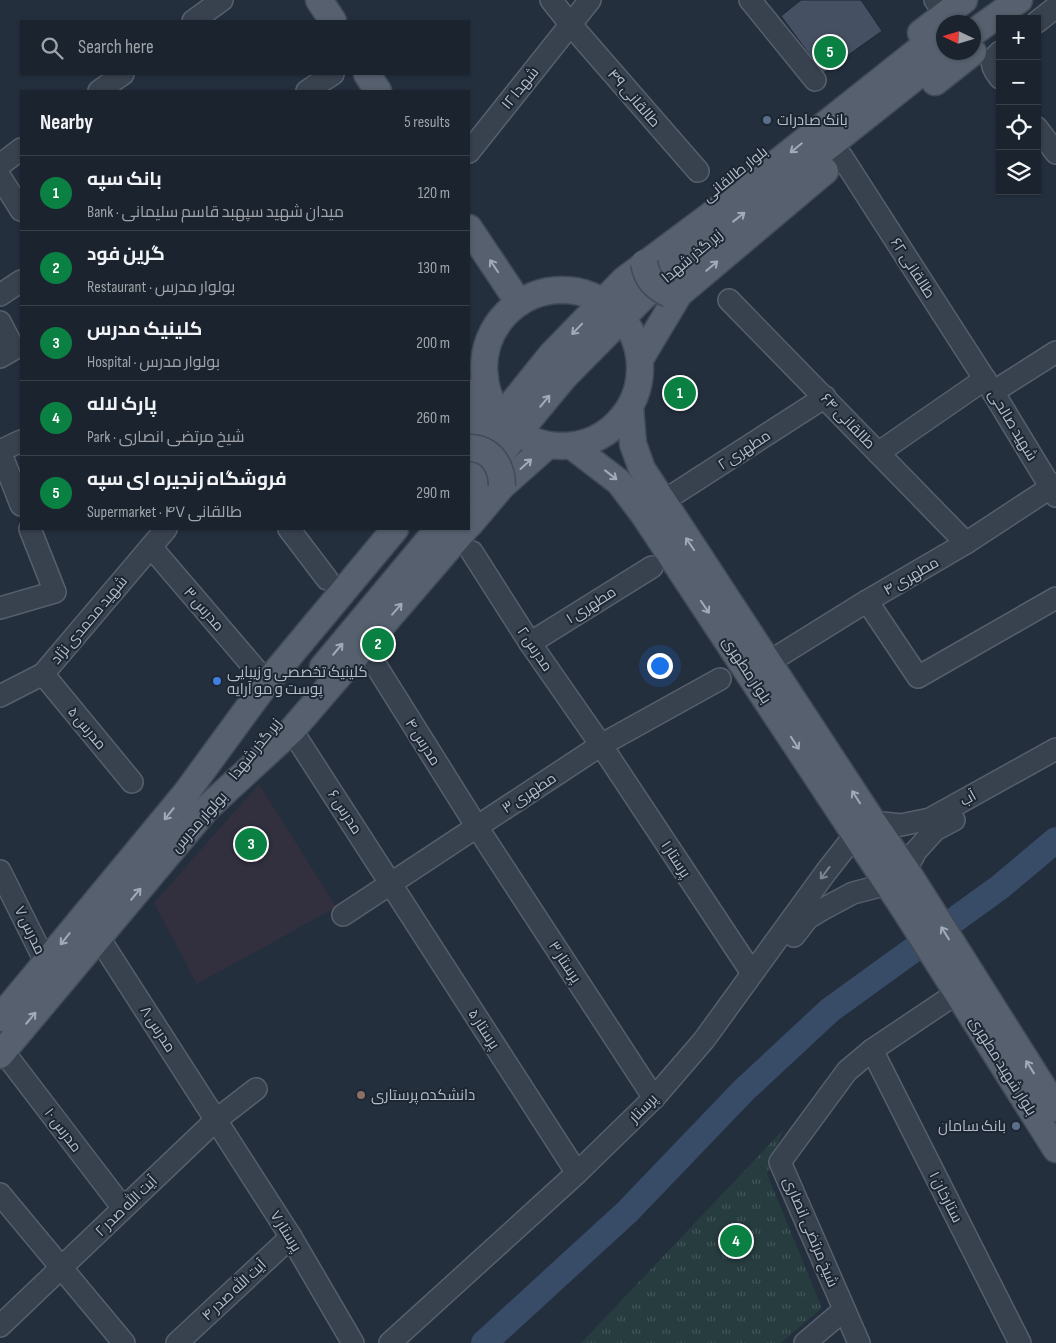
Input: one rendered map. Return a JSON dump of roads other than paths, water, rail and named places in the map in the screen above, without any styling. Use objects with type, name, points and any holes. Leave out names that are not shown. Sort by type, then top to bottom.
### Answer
[{"type":"main road","points":[[319,0],[332,20]]},
{"type":"main road","name":"زیر گذر شهدا","points":[[470,456],[552,354],[624,280],[711,215],[948,13],[976,0]]},
{"type":"main road","points":[[981,27],[1019,0]]},
{"type":"main road","points":[[1011,15],[1026,0]]},
{"type":"main road","name":"بلوار طالقانی","points":[[577,291],[645,257],[704,198],[830,99],[948,13]]},
{"type":"main road","points":[[981,44],[996,30]]},
{"type":"main road","name":"زیر گذر شهدا","points":[[470,491],[565,376],[643,297],[723,230],[937,60]]},
{"type":"main road","points":[[640,359],[674,294],[963,60]]},
{"type":"main road","points":[[368,75],[377,90]]},
{"type":"main road","points":[[470,230],[519,303]]},
{"type":"main road","points":[[645,257],[646,273],[651,282],[659,289],[674,294]]},
{"type":"main road","points":[[557,290],[577,291],[600,300],[619,315],[633,335],[640,359],[639,384],[630,407],[615,426],[595,440],[560,446],[525,437],[515,432],[505,422],[492,402],[485,378],[485,357],[491,336],[503,318],[519,303],[537,294],[557,290]]},
{"type":"main road","points":[[470,424],[485,378]]},
{"type":"main road","name":"بلوار مطهری","points":[[630,407],[633,444],[642,470],[769,662],[864,829]]},
{"type":"main road","points":[[470,524],[502,486],[560,446]]},
{"type":"main road","name":"بلوار مطهری","points":[[560,446],[620,482],[897,877],[959,982]]},
{"type":"main road","points":[[470,448],[483,451],[492,457],[502,475],[502,486]]},
{"type":"main road","name":"بولوار مدرس","points":[[0,1018],[186,793],[265,685],[394,530]]},
{"type":"main road","name":"زیر گذر شهدا","points":[[186,793],[234,744],[409,530]]},
{"type":"main road","name":"زیر گذر شهدا","points":[[207,808],[437,530]]},
{"type":"main road","name":"بولوار مدرس","points":[[2,1053],[207,808],[292,730],[468,540]]},
{"type":"main road","name":"بلوار شهید مطهری","points":[[959,982],[1056,1108]]},
{"type":"main road","name":"بلوار شهید مطهری","points":[[959,982],[1056,1149]]},
{"type":"street","points":[[194,20],[222,0]]},
{"type":"street","name":"طالقانی ۴۹","points":[[551,0],[570,25],[698,172]]},
{"type":"street","name":"۱۲ شهدا","points":[[470,151],[590,0]]},
{"type":"street","points":[[750,0],[815,80]]},
{"type":"street","points":[[1041,19],[1056,7]]},
{"type":"street","points":[[996,55],[992,63],[993,70],[996,73]]},
{"type":"street","points":[[309,90],[331,75]]},
{"type":"street","points":[[1041,133],[1056,153]]},
{"type":"street","points":[[0,165],[20,150]]},
{"type":"street","name":"طالقانی ۶۲","points":[[842,157],[989,386]]},
{"type":"street","points":[[0,177],[20,208]]},
{"type":"street","points":[[0,295],[20,282]]},
{"type":"street","name":"طالقانی ۶۴","points":[[729,300],[966,543]]},
{"type":"street","points":[[0,322],[14,349],[0,357]]},
{"type":"street","points":[[878,453],[989,386],[1056,352]]},
{"type":"street","name":"شهید صالحی","points":[[989,386],[1054,489]]},
{"type":"street","name":"مطهری ۲","points":[[662,502],[825,397]]},
{"type":"street","points":[[20,441],[0,451],[20,502]]},
{"type":"street","name":"مطهری ۴","points":[[769,662],[1054,489]]},
{"type":"street","points":[[0,608],[55,592],[30,530]]},
{"type":"street","name":"شهید محمدی نژاد","points":[[0,696],[43,674],[165,530]]},
{"type":"street","points":[[290,530],[327,580]]},
{"type":"street","name":"مدرس ۲","points":[[468,540],[530,643],[601,745]]},
{"type":"street","name":"مدرس ۳","points":[[151,547],[257,671]]},
{"type":"street","name":"مطهری ۱","points":[[530,643],[652,567]]},
{"type":"street","points":[[867,601],[918,677],[1056,598]]},
{"type":"street","name":"مدرس ۴","points":[[370,656],[477,827]]},
{"type":"street","name":"مدرس ۵","points":[[43,674],[132,782]]},
{"type":"street","name":"مطهری ۳","points":[[343,915],[601,745],[720,679]]},
{"type":"street","name":"مدرس ۶","points":[[298,740],[391,884]]},
{"type":"street","name":"پرستار ۱","points":[[601,745],[752,974]]},
{"type":"street","name":"آب","points":[[864,829],[901,825],[930,819],[1056,749]]},
{"type":"street","name":"آب","points":[[897,877],[916,851],[935,830],[1056,763]]},
{"type":"street","name":"پرستار ۳","points":[[477,827],[654,1098]]},
{"type":"street","name":"پرستار","points":[[390,1343],[577,1173],[654,1098],[704,1040],[826,872],[864,829]]},
{"type":"street","name":"مدرس ۷","points":[[0,870],[46,963]]},
{"type":"street","name":"پرستار","points":[[405,1343],[583,1184],[664,1107],[694,1072],[808,918],[853,894],[897,877]]},
{"type":"street","name":"پرستار ۵","points":[[391,884],[577,1173]]},
{"type":"street","name":"مدرس ۸","points":[[99,938],[216,1120]]},
{"type":"street","name":"شیخ مرتضی انصاری","points":[[859,1343],[780,1162],[847,1070],[959,982]]},
{"type":"street","name":"ستارخان ۱","points":[[872,1050],[1020,1343]]},
{"type":"street","name":"مدرس ۱۰","points":[[2,1053],[123,1208]]},
{"type":"street","name":"آیت الله صدر ۲","points":[[0,1326],[216,1120],[256,1089]]},
{"type":"street","name":"پرستار ۷","points":[[216,1120],[291,1238],[353,1343]]},
{"type":"street","points":[[0,1194],[124,1343]]},
{"type":"street","name":"آیت الله صدر ۴","points":[[177,1343],[291,1238]]},
{"type":"street","points":[[805,1343],[844,1310]]},
{"type":"waterway","points":[[484,1343],[627,1212],[744,1090],[830,1010],[1000,887],[1056,840]]},
{"type":"place","name":"فروشگاه زنجیره ای سپه","points":[[830,52]]},
{"type":"place","name":"بانک صادرات","points":[[767,120]]},
{"type":"place","name":"بانک سپه","points":[[680,393]]},
{"type":"place","name":"گرین فود","points":[[378,644]]},
{"type":"place","name":"کلینیک تخصصی و زیبایی پوست و مو آرایه","points":[[217,681]]},
{"type":"place","name":"کلینیک مدرس","points":[[251,844]]},
{"type":"place","name":"دانشکده پرستاری","points":[[361,1095]]},
{"type":"place","name":"بانک سامان","points":[[1016,1126]]},
{"type":"place","name":"پارک لاله","points":[[736,1241]]}]
